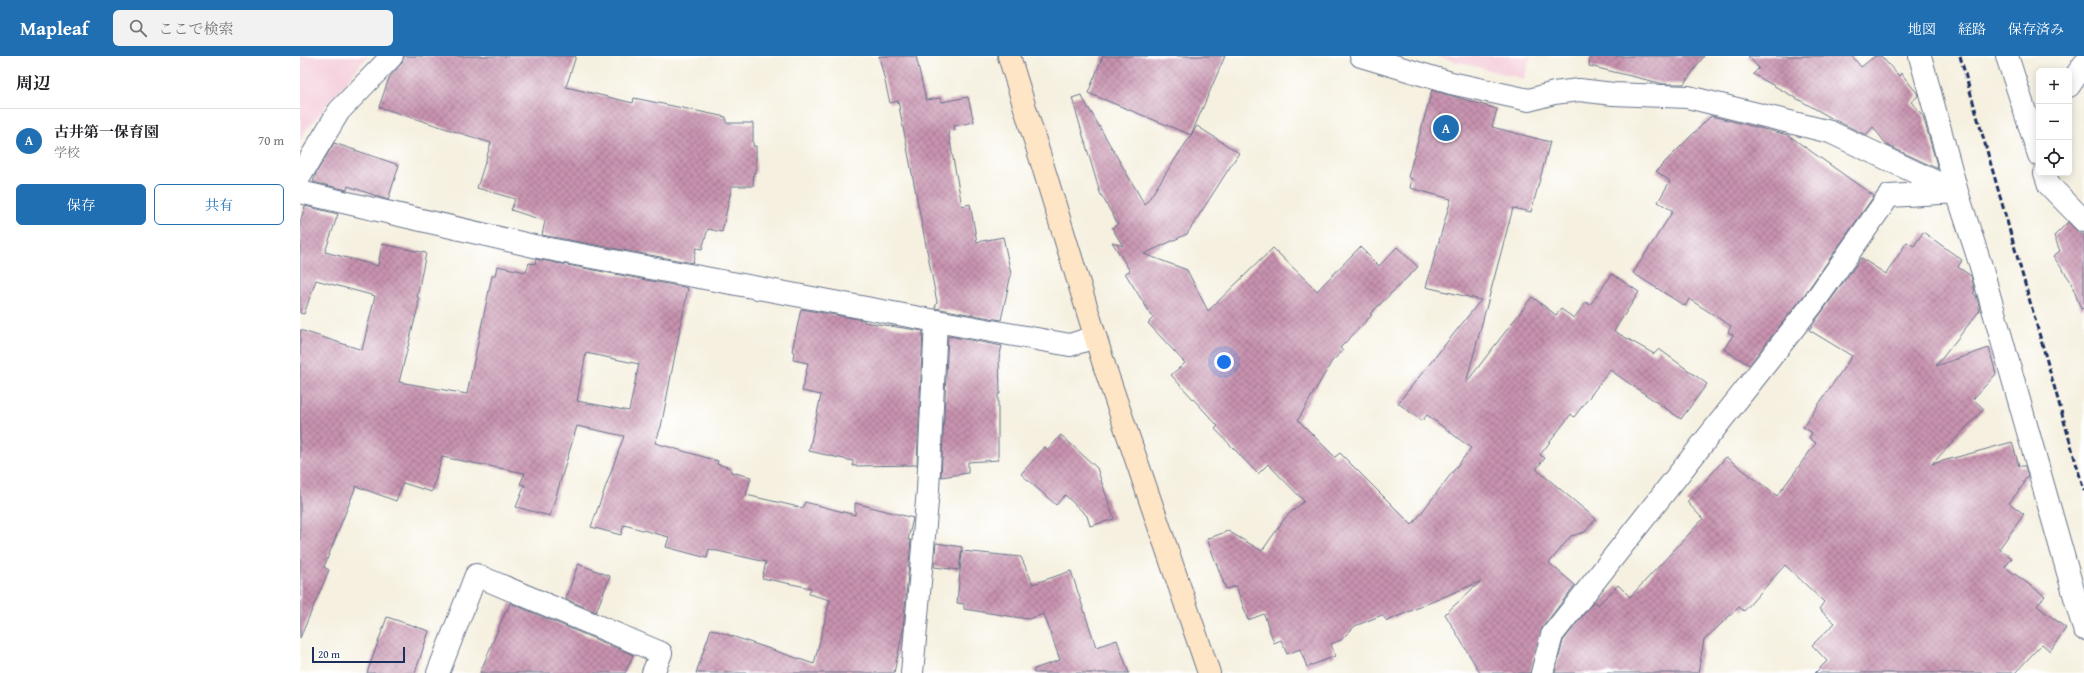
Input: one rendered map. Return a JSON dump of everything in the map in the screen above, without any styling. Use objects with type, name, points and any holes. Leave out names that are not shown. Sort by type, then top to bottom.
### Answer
[{"type":"street","points":[[300,176],[339,111],[392,56]]},
{"type":"street","points":[[1009,56],[1095,337],[1209,673]]},
{"type":"street","points":[[1361,56],[1451,83],[1529,100],[1554,93],[1579,90],[1613,94],[1688,97],[1830,132],[1957,192]]},
{"type":"street","points":[[1920,56],[1957,192],[1980,263],[2084,629]]},
{"type":"street","points":[[2007,56],[2036,140]]},
{"type":"street","points":[[2072,82],[2084,64]]},
{"type":"street","points":[[2046,176],[2048,185],[2084,221]]},
{"type":"street","points":[[300,192],[538,247],[936,321],[1070,345],[1095,337]]},
{"type":"street","points":[[1542,673],[1552,635],[1812,305],[1889,196],[1957,192]]},
{"type":"street","points":[[912,673],[928,490],[936,321]]},
{"type":"street","points":[[438,673],[476,575],[661,653],[653,673]]},
{"type":"shaded area","points":[[300,56],[368,56],[303,134],[300,141]]},
{"type":"shaded area","points":[[1435,56],[1531,56],[1524,79]]},
{"type":"building","points":[[404,56],[576,56],[566,87],[633,103],[634,98],[726,117],[726,123],[753,123],[753,146],[756,146],[756,173],[754,172],[753,186],[732,186],[722,232],[708,229],[702,249],[696,248],[693,263],[542,235],[545,221],[511,210],[515,199],[477,188],[491,143],[379,107],[389,78],[401,64]]},
{"type":"building","points":[[879,56],[916,56],[926,100],[940,98],[942,102],[968,97],[974,122],[954,126],[955,130],[948,131],[962,206],[970,204],[977,242],[1003,237],[1011,274],[1001,320],[935,308],[937,302],[898,101],[890,103]]},
{"type":"building","points":[[1103,56],[1225,56],[1191,135],[1088,93]]},
{"type":"building","points":[[1590,56],[1704,56],[1684,84],[1664,84],[1589,66]]},
{"type":"building","points":[[1748,56],[1852,56],[1861,67],[1875,56],[1881,56],[1899,76],[1901,73],[1917,93],[1918,96],[1911,102],[1923,116],[1938,169],[1887,145],[1873,127],[1866,135],[1835,120],[1753,74],[1759,68]]},
{"type":"building","points":[[1432,90],[1497,109],[1492,127],[1550,142],[1531,212],[1513,208],[1466,383],[1532,297],[1556,315],[1561,309],[1574,318],[1586,302],[1590,305],[1612,274],[1639,292],[1614,331],[1654,354],[1659,349],[1707,384],[1681,419],[1610,370],[1574,417],[1571,414],[1540,455],[1545,458],[1536,469],[1596,519],[1585,532],[1571,536],[1549,563],[1575,585],[1542,628],[1530,673],[1480,673],[1445,614],[1481,581],[1387,621],[1382,615],[1355,626],[1341,640],[1331,644],[1335,656],[1307,667],[1300,649],[1287,654],[1281,640],[1274,643],[1264,614],[1248,620],[1236,586],[1226,589],[1207,539],[1228,531],[1262,551],[1285,518],[1304,501],[1268,464],[1258,474],[1215,429],[1218,426],[1171,375],[1185,363],[1148,323],[1153,318],[1125,273],[1130,271],[1112,242],[1123,246],[1112,228],[1118,224],[1100,193],[1072,98],[1081,95],[1145,205],[1197,126],[1239,153],[1187,234],[1144,254],[1187,270],[1208,311],[1273,248],[1317,291],[1360,247],[1379,266],[1397,247],[1418,267],[1370,314],[1372,315],[1340,348],[1343,351],[1332,361],[1298,420],[1335,457],[1340,453],[1412,525],[1471,448],[1427,415],[1422,421],[1398,403],[1481,300],[1426,287],[1451,199],[1410,188],[1412,179],[1408,177]]},
{"type":"building","points":[[1711,116],[1788,135],[1874,196],[1802,298],[1749,365],[1724,349],[1733,335],[1728,332],[1731,326],[1689,299],[1685,306],[1633,273],[1673,211],[1658,202],[1670,181],[1656,171]]},
{"type":"building","points":[[334,143],[399,165],[388,200],[348,186],[347,190],[313,182],[316,173]]},
{"type":"building","points":[[305,206],[338,214],[325,252],[378,266],[382,244],[426,253],[417,297],[419,298],[418,307],[399,382],[467,394],[492,276],[495,276],[497,266],[526,272],[529,263],[535,264],[536,259],[688,288],[661,427],[655,443],[718,461],[717,464],[731,468],[731,472],[751,477],[746,495],[803,508],[805,502],[855,515],[855,503],[913,518],[908,540],[911,540],[903,630],[894,673],[696,673],[711,629],[814,664],[830,600],[809,594],[811,588],[762,578],[766,562],[709,549],[707,558],[666,547],[669,537],[624,525],[621,535],[591,527],[624,436],[577,426],[550,516],[516,507],[525,485],[520,484],[525,473],[442,457],[432,492],[403,483],[396,501],[356,486],[324,567],[329,570],[300,638],[300,330],[362,350],[375,296],[316,280],[304,314],[300,313],[300,223]],"holes":[[[586,353],[639,364],[629,411],[577,401]]]},
{"type":"building","points":[[2068,222],[2082,235],[2084,234],[2084,308],[2081,309],[2070,280],[2053,256],[2060,251],[2054,236]]},
{"type":"building","points":[[1923,232],[1962,260],[1958,267],[1971,276],[1975,291],[1973,293],[1976,295],[1980,310],[1936,366],[1989,348],[1996,374],[1973,399],[1984,409],[1932,464],[2012,442],[2019,466],[2025,466],[2028,476],[2024,481],[2024,484],[2009,503],[2024,514],[1999,549],[2012,558],[2005,567],[2045,596],[2037,606],[2066,628],[2050,651],[2042,644],[2015,673],[1815,673],[1827,661],[1812,645],[1835,623],[1819,609],[1824,602],[1785,565],[1744,611],[1739,607],[1704,640],[1698,673],[1555,673],[1563,641],[1594,601],[1598,605],[1618,585],[1630,597],[1703,519],[1687,502],[1726,457],[1777,496],[1816,443],[1809,438],[1812,433],[1803,427],[1852,356],[1809,330],[1861,258],[1886,274],[1907,242],[1914,246]]},
{"type":"building","points":[[801,309],[864,320],[864,322],[923,331],[917,465],[853,466],[853,461],[809,451],[821,395],[802,391],[808,363],[793,360],[794,352],[792,351]]},
{"type":"building","points":[[948,336],[1002,346],[999,358],[1000,394],[998,394],[998,460],[968,462],[968,473],[941,477]]},
{"type":"building","points":[[1061,435],[1097,468],[1114,519],[1090,526],[1087,516],[1065,495],[1056,505],[1021,474],[1045,447],[1048,450]]},
{"type":"building","points":[[936,543],[962,547],[959,570],[934,567]]},
{"type":"building","points":[[962,551],[1021,557],[1033,584],[1071,571],[1096,647],[1117,640],[1129,673],[1034,673],[1034,669],[1060,660],[1044,614],[1028,619],[964,609],[964,604],[957,603]]},
{"type":"building","points":[[578,564],[610,576],[596,612],[566,599]]},
{"type":"building","points":[[510,603],[633,655],[625,673],[480,673]]},
{"type":"building","points":[[387,617],[429,631],[415,673],[367,673]]},
{"type":"railway","points":[[1960,56],[2084,491]]},
{"type":"place","name":"古井第一保育園","points":[[1446,128]]}]
